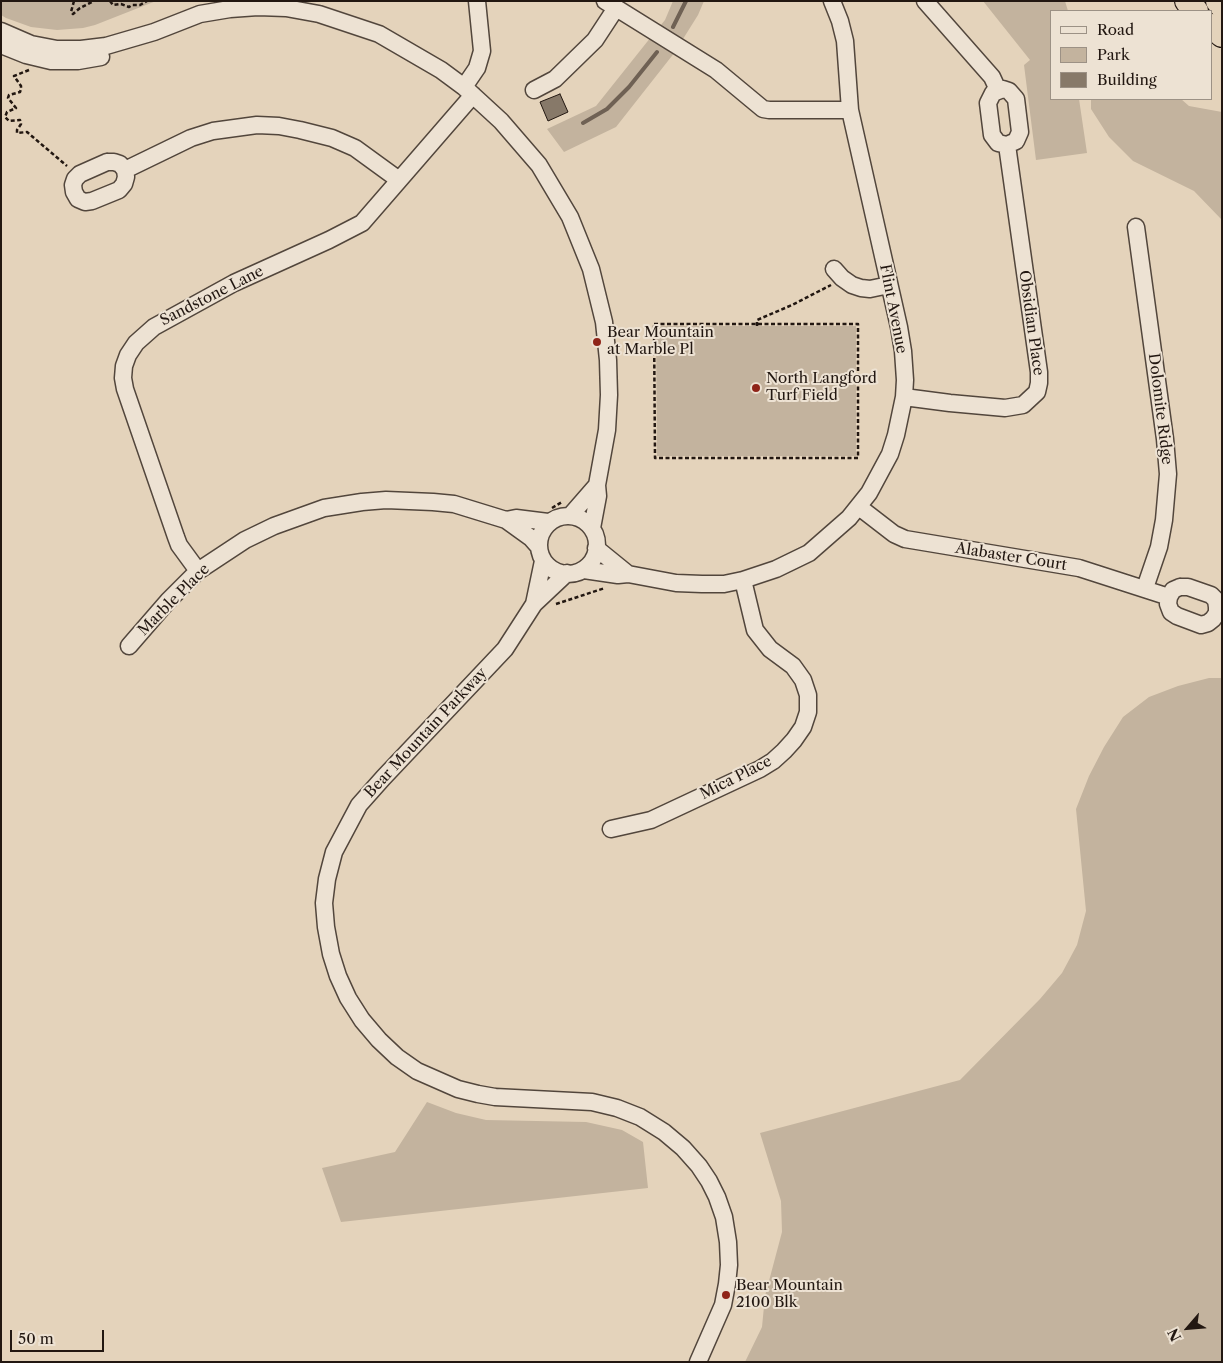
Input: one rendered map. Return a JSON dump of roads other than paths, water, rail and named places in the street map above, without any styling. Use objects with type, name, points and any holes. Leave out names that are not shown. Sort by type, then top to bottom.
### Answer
[{"type":"highway","points":[[1218,1],[1222,6]]},
{"type":"street","name":"Sandstone Lane","points":[[198,571],[179,545],[125,390],[124,366],[128,355],[136,343],[154,326],[234,282],[362,223],[399,180],[468,91],[478,68],[482,51],[477,1]]},
{"type":"street","name":"Flint Avenue","points":[[584,570],[618,575],[628,574],[655,580],[693,584],[724,584],[784,566],[808,553],[838,530],[860,507],[890,454],[904,397],[903,351],[850,110],[845,41],[832,1]]},
{"type":"street","points":[[925,1],[992,77],[998,90]]},
{"type":"street","points":[[534,90],[555,79],[595,40],[610,5],[716,70],[763,109],[850,110]]},
{"type":"street","points":[[1,31],[31,44],[56,49],[81,50],[106,46],[154,32],[200,14],[258,7],[286,8],[319,14],[380,34],[424,60],[468,91],[501,121],[539,165],[570,217],[591,269],[604,322],[609,386],[607,430],[597,485],[598,496],[592,528],[596,548],[592,561],[584,570],[567,573],[551,568],[541,553],[548,516],[578,518],[592,528]]},
{"type":"street","points":[[1,45],[26,55],[51,61],[78,61],[104,57],[131,47],[154,32]]},
{"type":"street","points":[[998,90],[1009,91],[1016,99],[1020,132],[1016,141],[1007,145],[998,143],[992,135],[988,103],[992,93],[998,90]]},
{"type":"street","points":[[124,170],[192,138],[213,131],[234,127],[264,125],[300,130],[332,138],[355,148],[399,180]]},
{"type":"street","name":"Obsidian Place","points":[[904,397],[1005,408],[1023,405],[1032,399],[1037,392],[1040,383],[1039,372],[1007,145]]},
{"type":"street","name":"Dolomite Ridge","points":[[1136,227],[1168,474],[1164,520],[1159,547],[1145,588]]},
{"type":"street","points":[[838,274],[852,285],[861,288],[870,289],[890,285]]},
{"type":"street","points":[[570,516],[597,485]]},
{"type":"street","name":"Marble Place","points":[[129,646],[168,601],[198,571],[245,540],[274,526],[304,515],[342,505],[386,500],[454,504],[506,520],[531,538],[541,553]]},
{"type":"street","name":"Alabaster Court","points":[[860,507],[894,534],[905,539],[1079,568],[1169,597]]},
{"type":"street","name":"Marble Place","points":[[506,520],[548,516]]},
{"type":"street","name":"Flint Avenue","points":[[596,548],[628,574]]},
{"type":"street","name":"Bear Mountain Parkway","points":[[534,604],[541,553]]},
{"type":"street","name":"Bear Mountain Parkway","points":[[567,573],[534,604],[505,649],[359,805],[334,852],[327,879],[324,904],[326,927],[331,954],[348,998],[362,1020],[385,1046],[417,1071],[458,1089],[478,1094],[495,1097],[592,1102],[617,1108],[640,1117],[656,1127],[683,1148],[699,1166],[717,1197],[724,1217],[729,1265],[723,1305],[698,1362]]},
{"type":"street","name":"Mica Place","points":[[610,829],[651,820],[760,769],[784,751],[803,727],[808,712],[808,695],[803,680],[793,666],[770,650],[758,635],[742,580]]},
{"type":"waterway","points":[[673,27],[686,1]]},
{"type":"waterway","points":[[583,123],[607,109],[629,87],[657,52]]},
{"type":"place","name":"Bear Mountain at Marble Pl","points":[[597,342]]},
{"type":"place","name":"North Langford Turf Field","points":[[756,388]]},
{"type":"place","name":"Bear Mountain 2100 Blk","points":[[726,1295]]}]
